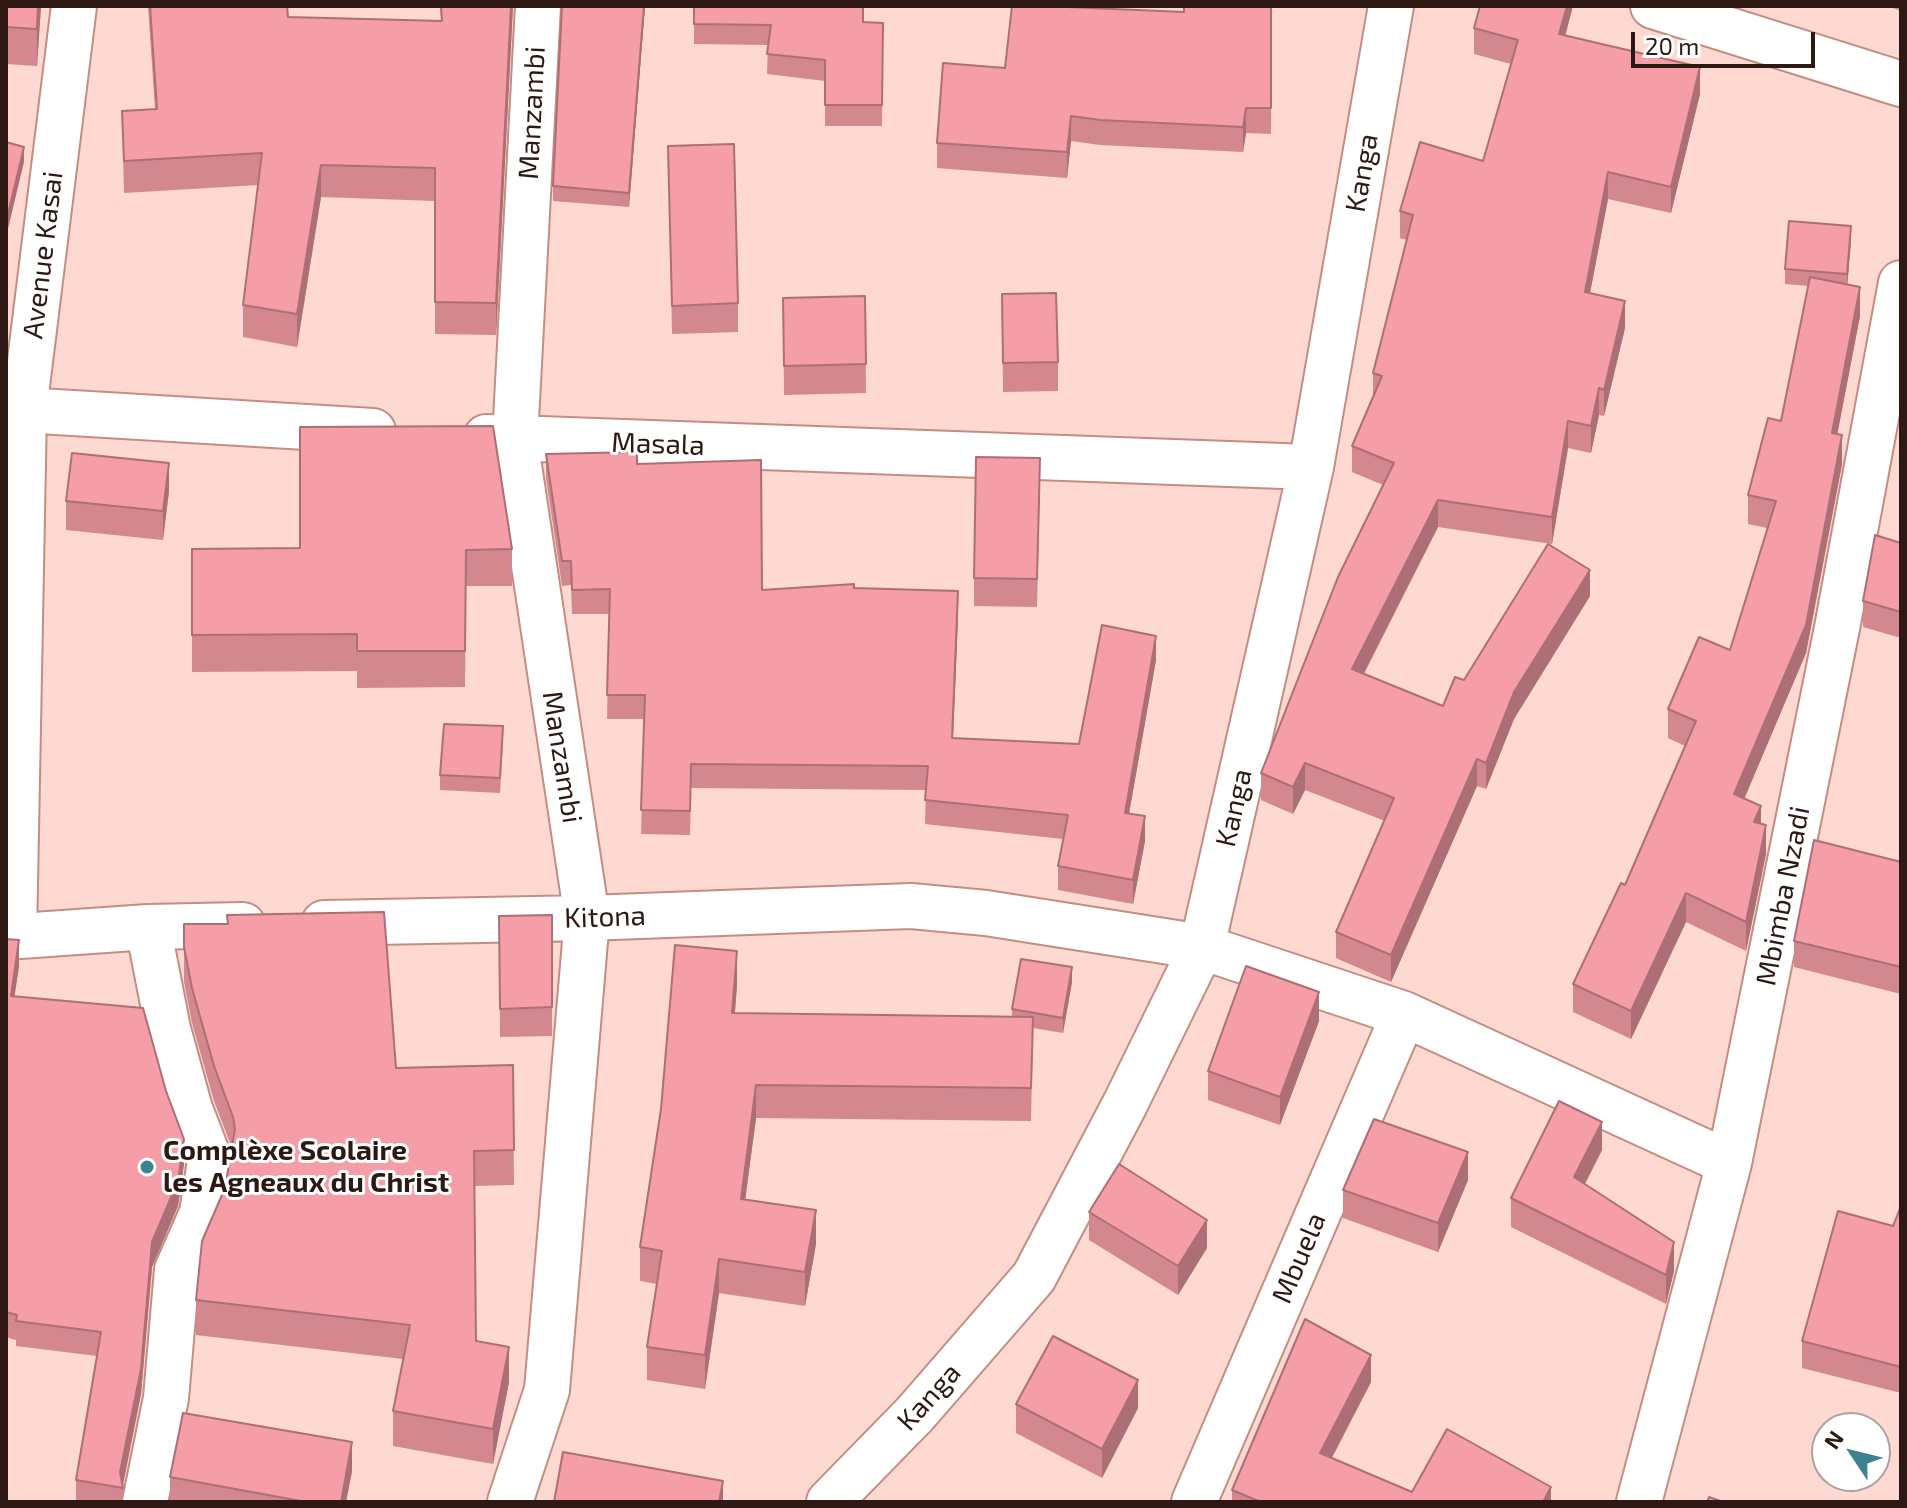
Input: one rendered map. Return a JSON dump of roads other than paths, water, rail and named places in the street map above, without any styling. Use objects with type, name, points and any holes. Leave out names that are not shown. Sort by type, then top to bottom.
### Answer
[{"type":"street","name":"Avenue Kasai","points":[[10,937],[15,409],[74,6]]},
{"type":"street","name":"Manzambi","points":[[510,1502],[547,1390],[587,918],[515,439],[538,6]]},
{"type":"street","name":"Kanga","points":[[829,1502],[915,1414],[1034,1277],[1125,1104],[1202,947],[1311,467],[1391,6]]},
{"type":"street","points":[[1653,6],[1901,84]]},
{"type":"street","name":"Mbimba Nzadi","points":[[1639,1502],[1729,1163],[1837,628],[1901,283]]},
{"type":"street","name":"Masala","points":[[15,409],[515,439],[1311,467]]},
{"type":"street","name":"Kitona","points":[[10,937],[148,927],[587,918],[911,906],[986,913],[1202,947],[1404,1014],[1729,1163]]},
{"type":"street","points":[[145,1502],[166,1398],[177,1270],[202,1213],[210,1161],[190,1109],[168,1029],[148,927]]},
{"type":"street","name":"Mbuela","points":[[1194,1502],[1404,1014]]},
{"type":"place","name":"Complèxe Scolaire les Agneaux du Christ","points":[[147,1167]]}]
